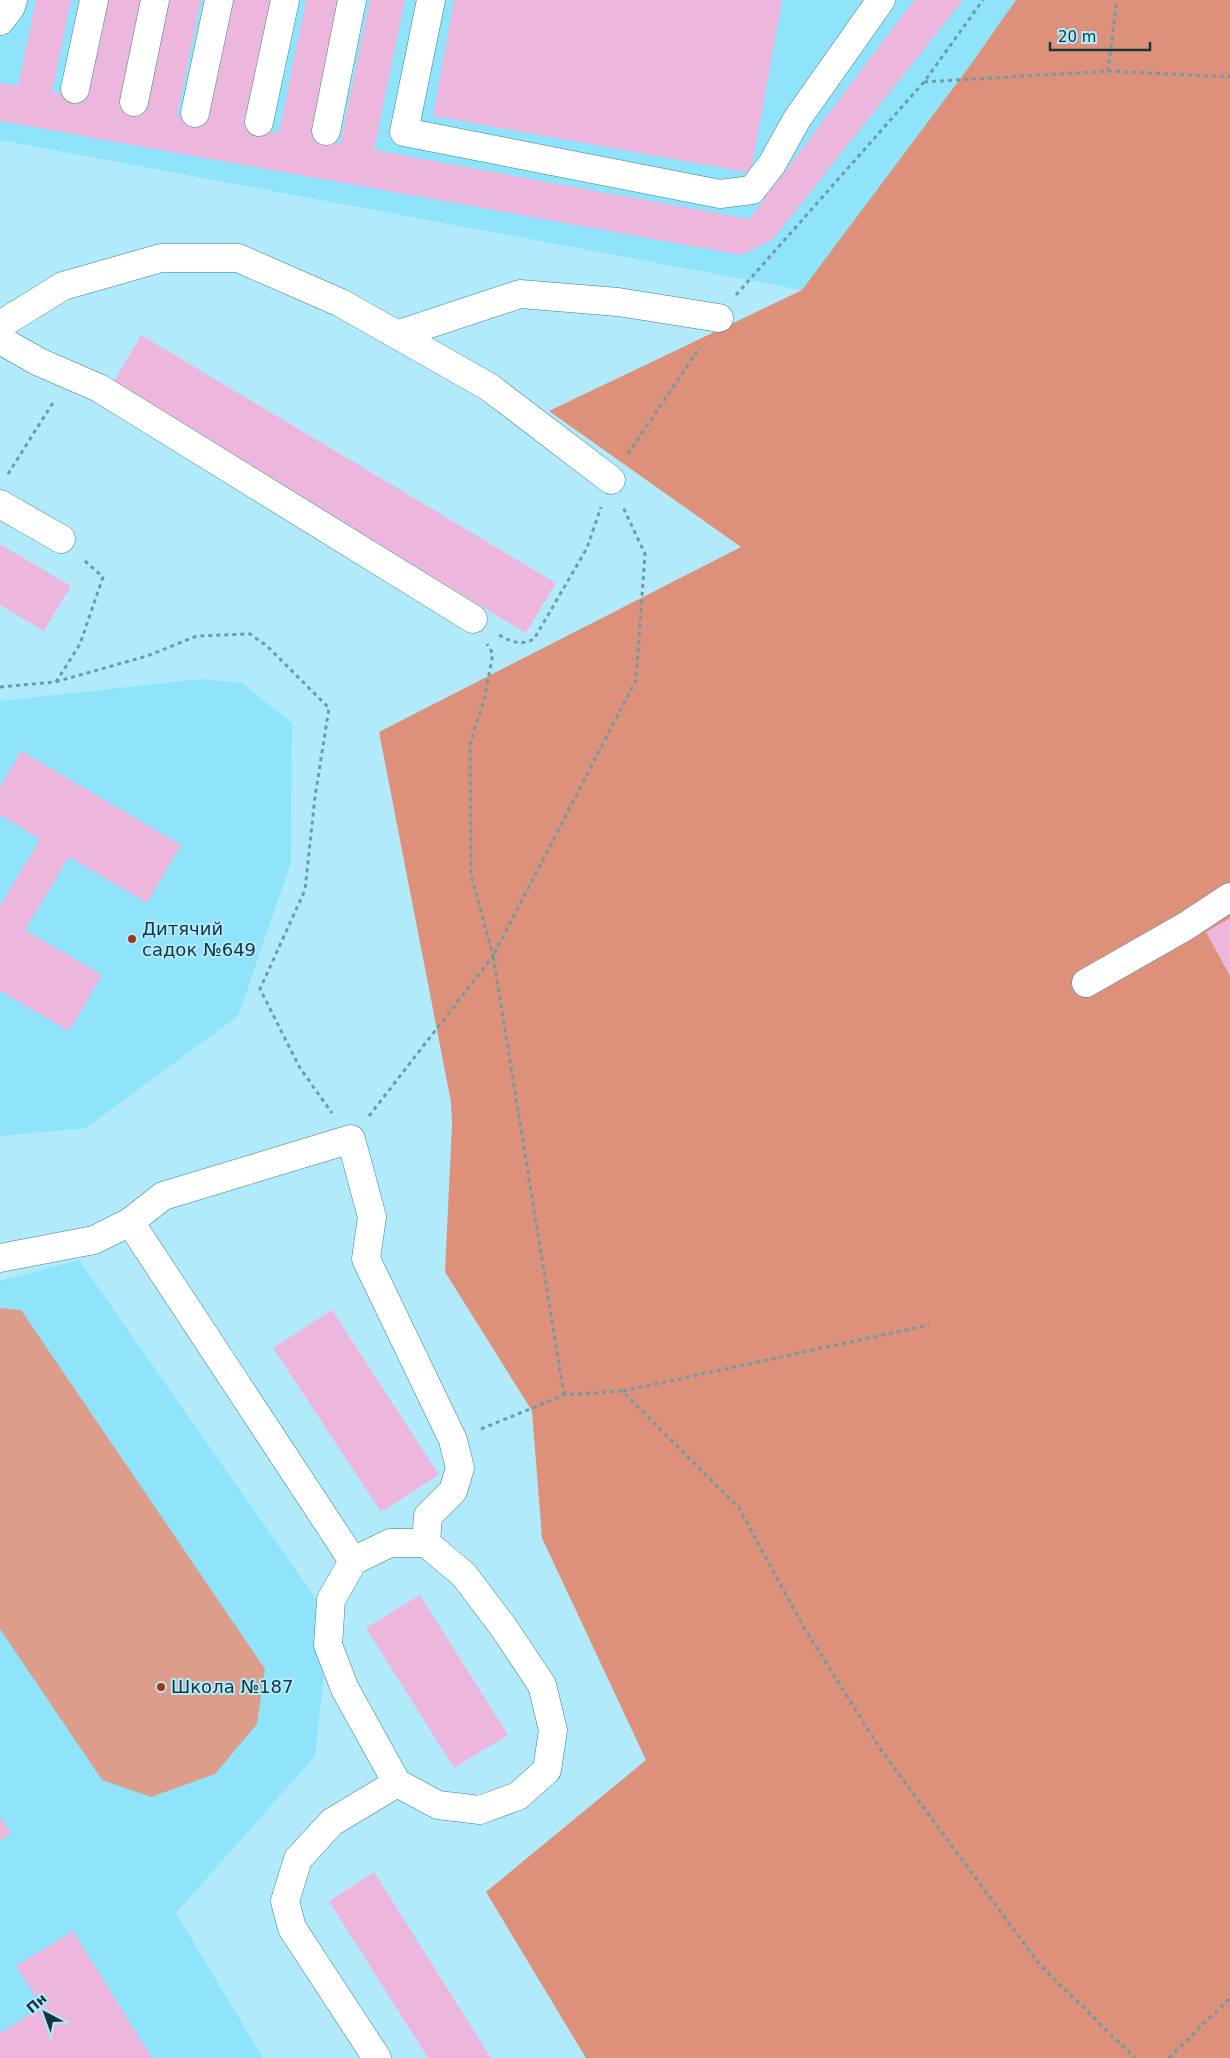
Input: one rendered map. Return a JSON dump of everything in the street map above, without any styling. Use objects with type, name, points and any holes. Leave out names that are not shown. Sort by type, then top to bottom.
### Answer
[{"type":"lane","points":[[0,21],[11,7],[13,0]]},
{"type":"lane","points":[[75,88],[94,0]]},
{"type":"lane","points":[[134,102],[155,0]]},
{"type":"lane","points":[[195,113],[219,0]]},
{"type":"lane","points":[[259,122],[286,0]]},
{"type":"lane","points":[[326,130],[352,0]]},
{"type":"lane","points":[[431,0],[404,132],[720,194],[752,190],[772,164],[797,119],[881,0]]},
{"type":"lane","points":[[0,325],[63,286],[162,258],[238,258],[340,303],[489,387],[611,480]]},
{"type":"lane","points":[[399,334],[520,294],[618,302],[719,318]]},
{"type":"lane","points":[[0,340],[39,362],[99,388],[473,619]]},
{"type":"lane","points":[[2,492],[61,539]]},
{"type":"lane","points":[[1086,983],[1186,926],[1230,896]]},
{"type":"lane","points":[[0,1258],[94,1240],[130,1222],[163,1196],[351,1139],[372,1217],[366,1259],[453,1440],[460,1468],[453,1491],[428,1516],[426,1543]]},
{"type":"lane","points":[[130,1222],[353,1561]]},
{"type":"lane","points":[[390,1543],[426,1543],[464,1575],[504,1628],[542,1685],[553,1730],[547,1770],[518,1796],[480,1810],[438,1805],[397,1783],[345,1689],[328,1645],[331,1600],[353,1561],[390,1543]]},
{"type":"lane","points":[[377,2058],[292,1928],[285,1901],[298,1859],[332,1822],[397,1783]]},
{"type":"path","points":[[473,619],[510,642],[524,644],[534,639],[587,548],[611,480],[719,318],[732,300],[924,82],[984,0]]},
{"type":"path","points":[[1108,71],[1117,0]]},
{"type":"path","points":[[924,82],[1108,71],[1230,77]]},
{"type":"path","points":[[2,492],[70,375]]},
{"type":"path","points":[[0,688],[56,682],[147,656],[197,636],[250,634],[267,646],[329,708],[315,798],[305,890],[260,989],[300,1068],[351,1139],[493,956],[636,680],[645,554],[611,480]]},
{"type":"path","points":[[56,682],[80,644],[103,577],[61,539]]},
{"type":"path","points":[[493,654],[484,700],[470,744],[471,875],[493,956],[564,1395]]},
{"type":"path","points":[[453,1440],[564,1395],[622,1391],[929,1325]]},
{"type":"path","points":[[622,1391],[740,1508],[802,1626],[881,1750],[1040,1965],[1136,2058]]},
{"type":"path","points":[[1169,2058],[1230,1998]]},
{"type":"shaded area","points":[[0,0],[1019,0],[802,290],[0,140]]},
{"type":"shaded area","points":[[1016,0],[1230,0],[1230,2058],[586,2058],[486,1892],[646,1760],[542,1538],[532,1411],[445,1272],[452,1124],[451,1102],[379,732],[741,547],[549,411],[802,290],[969,67]]},
{"type":"shaded area","name":"Дитячий садок №649","points":[[201,679],[242,683],[292,723],[291,863],[238,1016],[86,1128],[0,1136],[0,701]]},
{"type":"shaded area","name":"Школа №187","points":[[79,1260],[330,1619],[315,1756],[176,1913],[263,2058],[0,2058],[0,1281]]},
{"type":"shaded area","points":[[0,1308],[21,1310],[265,1669],[257,1724],[215,1774],[151,1797],[102,1780],[0,1629]]},
{"type":"building","points":[[36,0],[71,0],[52,92],[86,98],[107,0],[141,0],[120,104],[144,109],[166,0],[201,0],[177,115],[208,120],[234,0],[271,0],[243,126],[279,133],[306,0],[341,0],[313,139],[340,144],[370,0],[405,0],[374,150],[749,219],[914,0],[963,0],[772,240],[742,255],[0,121],[0,83],[18,86]]},
{"type":"building","points":[[454,0],[782,0],[751,173],[433,116]]},
{"type":"building","points":[[141,335],[556,583],[526,633],[111,386]]},
{"type":"building","points":[[0,544],[71,586],[44,631],[0,605]]},
{"type":"building","points":[[21,751],[181,845],[147,903],[69,857],[25,930],[102,975],[69,1031],[0,991],[0,906],[40,839],[0,815],[0,787]]},
{"type":"building","points":[[1230,918],[1230,976],[1206,932]]},
{"type":"building","points":[[332,1310],[439,1475],[381,1512],[273,1348]]},
{"type":"building","points":[[420,1595],[508,1735],[454,1768],[366,1628]]},
{"type":"building","points":[[0,1817],[11,1834],[0,1841]]},
{"type":"building","points":[[374,1872],[491,2058],[428,2058],[329,1901]]},
{"type":"building","points":[[73,1931],[152,2058],[0,2058],[0,2033],[42,2007],[16,1966]]},
{"type":"place","name":"Дитячий садок №649","points":[[132,939]]},
{"type":"place","name":"Школа №187","points":[[161,1687]]}]
